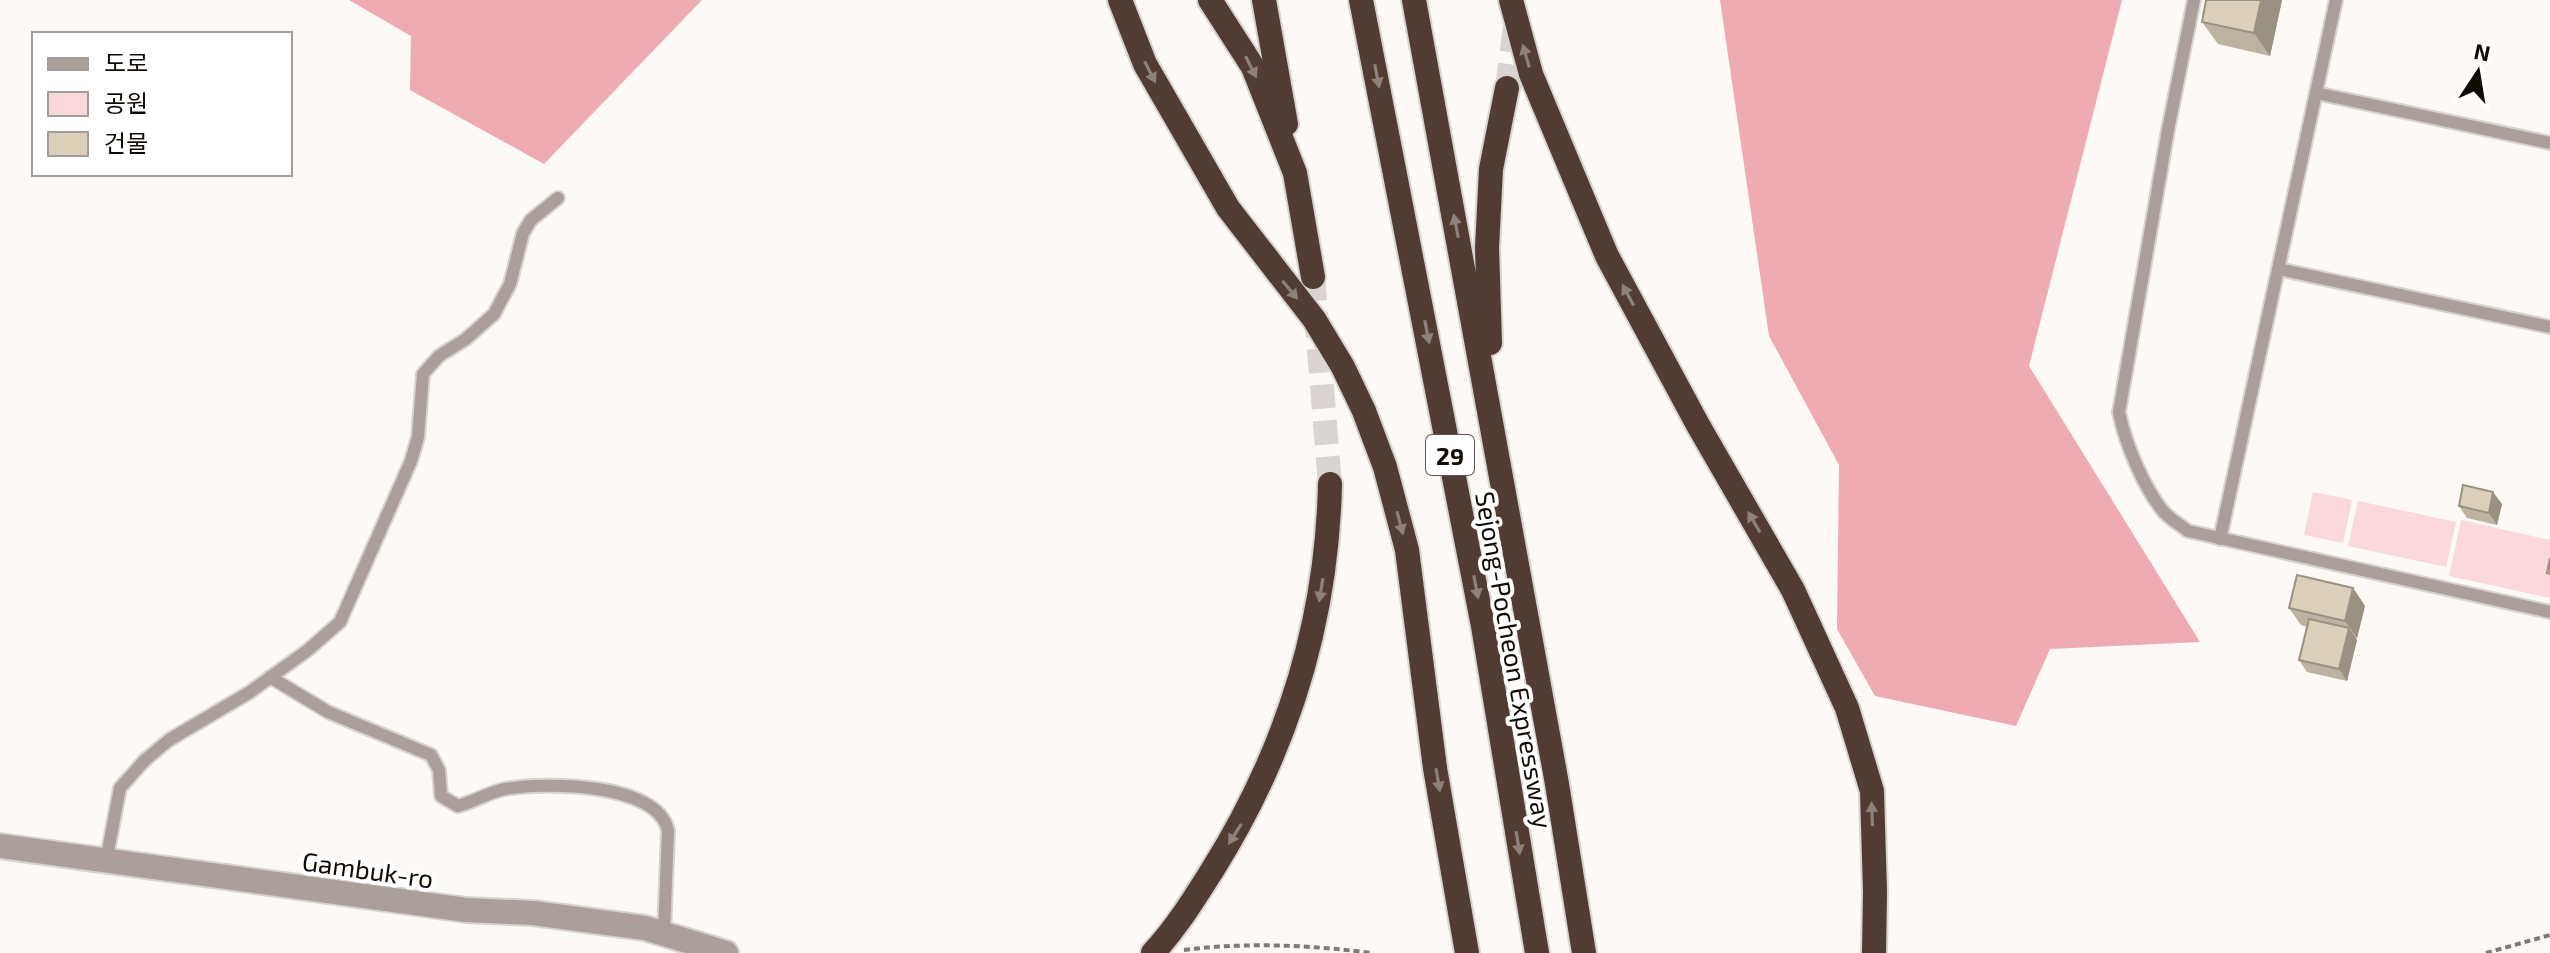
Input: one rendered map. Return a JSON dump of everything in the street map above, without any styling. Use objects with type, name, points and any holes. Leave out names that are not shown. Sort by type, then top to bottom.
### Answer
[{"type":"highway","points":[[1120,0],[1145,64],[1228,208],[1314,319],[1343,367],[1385,467],[1407,550],[1435,768],[1465,942]]},
{"type":"highway","points":[[1210,0],[1253,67],[1295,173]]},
{"type":"highway","points":[[1264,0],[1313,277]]},
{"type":"highway","name":"Sejong-Pocheon Expressway","points":[[1361,0],[1483,626],[1537,953]]},
{"type":"highway","name":"Sejong-Pocheon Expressway","points":[[1414,0],[1493,425],[1584,953]]},
{"type":"highway","points":[[1511,0],[1531,74],[1607,256],[1698,425],[1793,590],[1847,708],[1872,791],[1874,953]]},
{"type":"highway","points":[[1493,425],[1487,248],[1491,169],[1507,88]]},
{"type":"highway","points":[[1153,953],[1179,924],[1243,821],[1290,714],[1316,622],[1329,537],[1330,484]]},
{"type":"street","name":"Gambuk-ro","points":[[0,846],[466,910],[533,913],[645,928],[726,953]]},
{"type":"lane","points":[[2194,0],[2119,412],[2123,433],[2143,477],[2164,511],[2188,531],[2550,612]]},
{"type":"lane","points":[[2220,539],[2336,0]]},
{"type":"lane","points":[[2316,93],[2550,143]]},
{"type":"lane","points":[[106,861],[120,788],[130,775],[169,740],[270,677],[340,622],[411,461],[418,437],[423,374],[439,356],[466,339],[494,314],[510,284],[523,233],[531,220],[558,198]]},
{"type":"lane","points":[[2278,269],[2550,327]]},
{"type":"lane","points":[[270,677],[328,712],[431,755],[439,770],[441,796],[458,806],[504,789],[551,787],[611,791],[648,804],[666,820],[668,831],[664,933]]},
{"type":"path","points":[[2486,953],[2550,935]]},
{"type":"path","points":[[1183,950],[1224,945],[1316,945],[1372,953]]},
{"type":"green space","points":[[2313,492],[2352,500],[2343,543],[2304,535]]},
{"type":"green space","points":[[2358,501],[2456,522],[2446,567],[2348,546]]},
{"type":"green space","points":[[2461,520],[2550,540],[2550,598],[2449,576]]},
{"type":"shaded area","points":[[349,0],[702,0],[544,164],[410,90],[411,36]]},
{"type":"shaded area","points":[[1720,0],[2122,0],[2029,366],[2200,642],[2050,649],[2016,726],[1875,696],[1837,629],[1839,465],[1769,336]]},
{"type":"building","points":[[2206,0],[2261,0],[2254,33],[2202,22]]},
{"type":"building","points":[[2463,485],[2493,492],[2489,513],[2459,506]]},
{"type":"building","points":[[2297,575],[2353,588],[2345,621],[2289,608]]},
{"type":"building","points":[[2309,619],[2349,628],[2339,669],[2299,660]]},
{"type":"tunnel","points":[[1507,88],[1516,19]]},
{"type":"tunnel","points":[[1313,277],[1330,484]]}]
